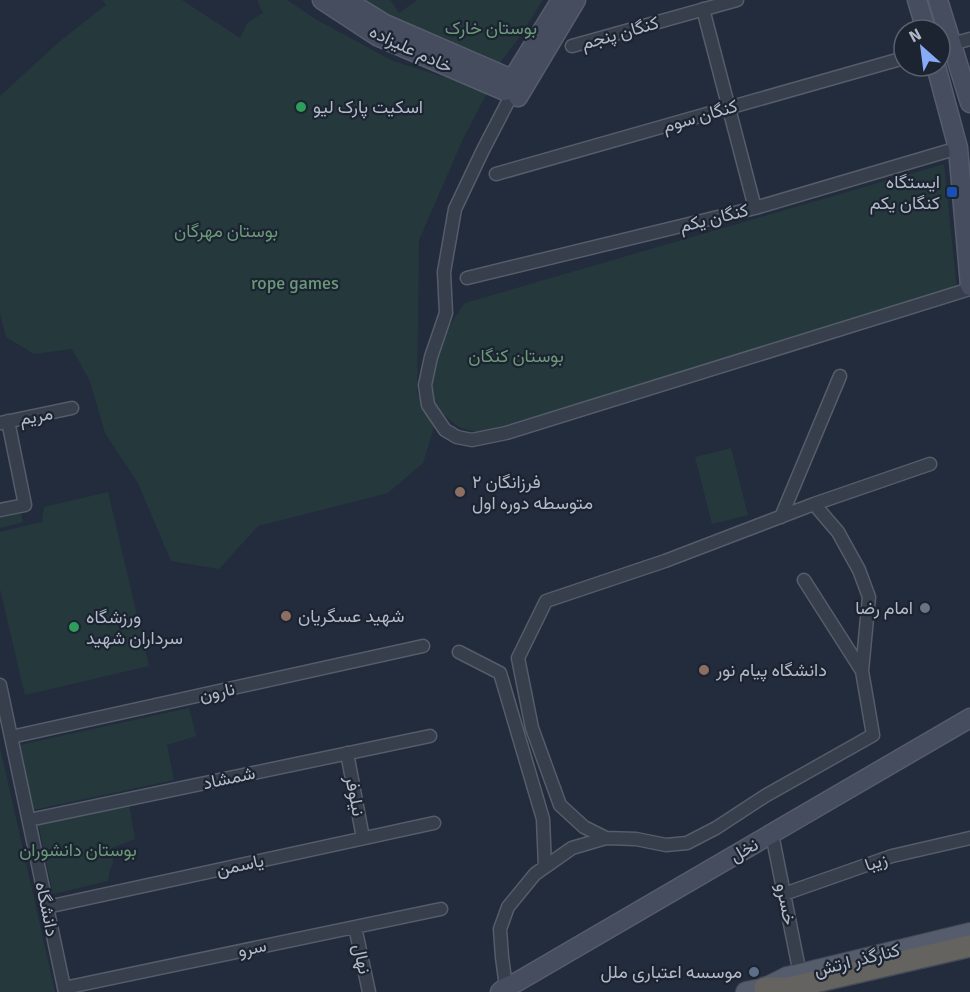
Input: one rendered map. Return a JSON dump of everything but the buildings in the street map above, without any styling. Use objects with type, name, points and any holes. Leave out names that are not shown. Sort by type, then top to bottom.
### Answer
[{"type":"highway","points":[[755,990],[789,988],[970,946]]},
{"type":"highway","points":[[829,992],[970,960]]},
{"type":"main road","name":"خادم علیزاده","points":[[322,0],[377,36],[514,89]]},
{"type":"main road","name":"خادم علیزاده","points":[[346,0],[385,24],[514,89]]},
{"type":"main road","points":[[514,89],[561,0]]},
{"type":"main road","points":[[514,89],[576,0]]},
{"type":"main road","points":[[917,0],[922,18]]},
{"type":"main road","points":[[938,0],[944,18]]},
{"type":"main road","points":[[952,44],[970,103]]},
{"type":"main road","points":[[940,78],[964,147],[970,287]]},
{"type":"main road","name":"نخل","points":[[510,988],[970,718]]},
{"type":"main road","name":"کنارگذر ارتش","points":[[755,990],[787,977],[970,933]]},
{"type":"street","name":"کنگان پنجم","points":[[572,46],[737,0]]},
{"type":"street","points":[[703,9],[755,208]]},
{"type":"street","points":[[952,44],[970,39]]},
{"type":"street","name":"کنگان سوم","points":[[496,174],[892,61]]},
{"type":"street","points":[[514,89],[455,209],[444,272],[446,313],[431,357],[425,385],[428,405],[446,430],[457,437],[472,440],[506,433],[970,287]]},
{"type":"street","name":"کنگان یکم","points":[[467,278],[755,208],[964,147]]},
{"type":"street","points":[[781,516],[840,376]]},
{"type":"street","name":"مریم","points":[[4,422],[72,408]]},
{"type":"street","points":[[0,510],[25,505],[4,422]]},
{"type":"street","points":[[606,838],[584,826],[560,805],[532,728],[518,658],[546,601],[665,561],[781,516],[930,464]]},
{"type":"street","points":[[510,988],[502,957],[500,929],[508,907],[535,874],[572,848],[606,838],[636,839],[666,845],[687,843],[873,735],[862,671],[869,597],[859,570],[838,532],[814,504]]},
{"type":"street","points":[[804,580],[862,671]]},
{"type":"street","name":"نارون","points":[[11,737],[423,646]]},
{"type":"street","points":[[459,652],[500,673],[543,819],[545,867]]},
{"type":"street","name":"دانشگاه","points":[[0,685],[64,990]]},
{"type":"street","name":"شمشاد","points":[[29,820],[430,736]]},
{"type":"street","name":"نیلوفر","points":[[347,753],[363,838]]},
{"type":"street","name":"یاسمن","points":[[47,907],[434,823]]},
{"type":"street","name":"خسرو","points":[[772,834],[800,974]]},
{"type":"street","name":"زیبا","points":[[784,894],[892,856],[970,838]]},
{"type":"street","name":"سرو","points":[[64,990],[441,909]]},
{"type":"street","name":"نهال","points":[[355,927],[369,992]]},
{"type":"green space","name":"بوستان مهرگان","points":[[102,0],[182,0],[240,38],[248,22],[263,13],[257,0],[287,0],[317,20],[393,61],[488,91],[463,139],[419,240],[417,393],[434,427],[423,463],[388,493],[258,526],[219,569],[171,561],[138,483],[105,433],[90,381],[72,349],[34,354],[6,337],[0,313],[0,96],[59,42],[106,5]]},
{"type":"green space","name":"بوستان خارک","points":[[360,0],[390,0],[399,13],[417,0],[543,0],[500,63]]},
{"type":"green space","name":"بوستان کنگان","points":[[944,164],[957,290],[479,433],[459,427],[440,412],[431,396],[430,379],[443,339],[465,303]]},
{"type":"green space","points":[[731,448],[748,515],[712,524],[695,457]]},
{"type":"green space","name":"ورزشگاه سرداران شهید","points":[[108,492],[149,666],[25,695],[0,589],[0,532],[42,522],[44,507]]},
{"type":"green space","points":[[21,512],[23,522],[0,528],[0,517]]},
{"type":"green space","points":[[189,708],[196,736],[167,745],[174,780],[33,810],[20,745]]},
{"type":"green space","points":[[0,747],[55,992],[0,992]]},
{"type":"green space","name":"بوستان دانشوران","points":[[129,804],[135,839],[112,848],[113,863],[108,881],[53,894],[38,822]]},
{"type":"place","name":"اسکیت پارک لیو","points":[[301,107]]},
{"type":"place","name":"ایستگاه کنگان یکم","points":[[952,192]]},
{"type":"place","name":"فرزانگان ۲ متوسطه دوره اول","points":[[460,492]]},
{"type":"place","name":"امام رضا","points":[[925,608]]},
{"type":"place","name":"شهید عسگریان","points":[[286,616]]},
{"type":"place","name":"ورزشگاه سرداران شهید","points":[[74,627]]},
{"type":"place","name":"دانشگاه پیام نور","points":[[704,670]]},
{"type":"place","name":"موسسه اعتباری ملل","points":[[754,972]]},
{"type":"park label","name":"rope games","points":[[295,283]]}]
